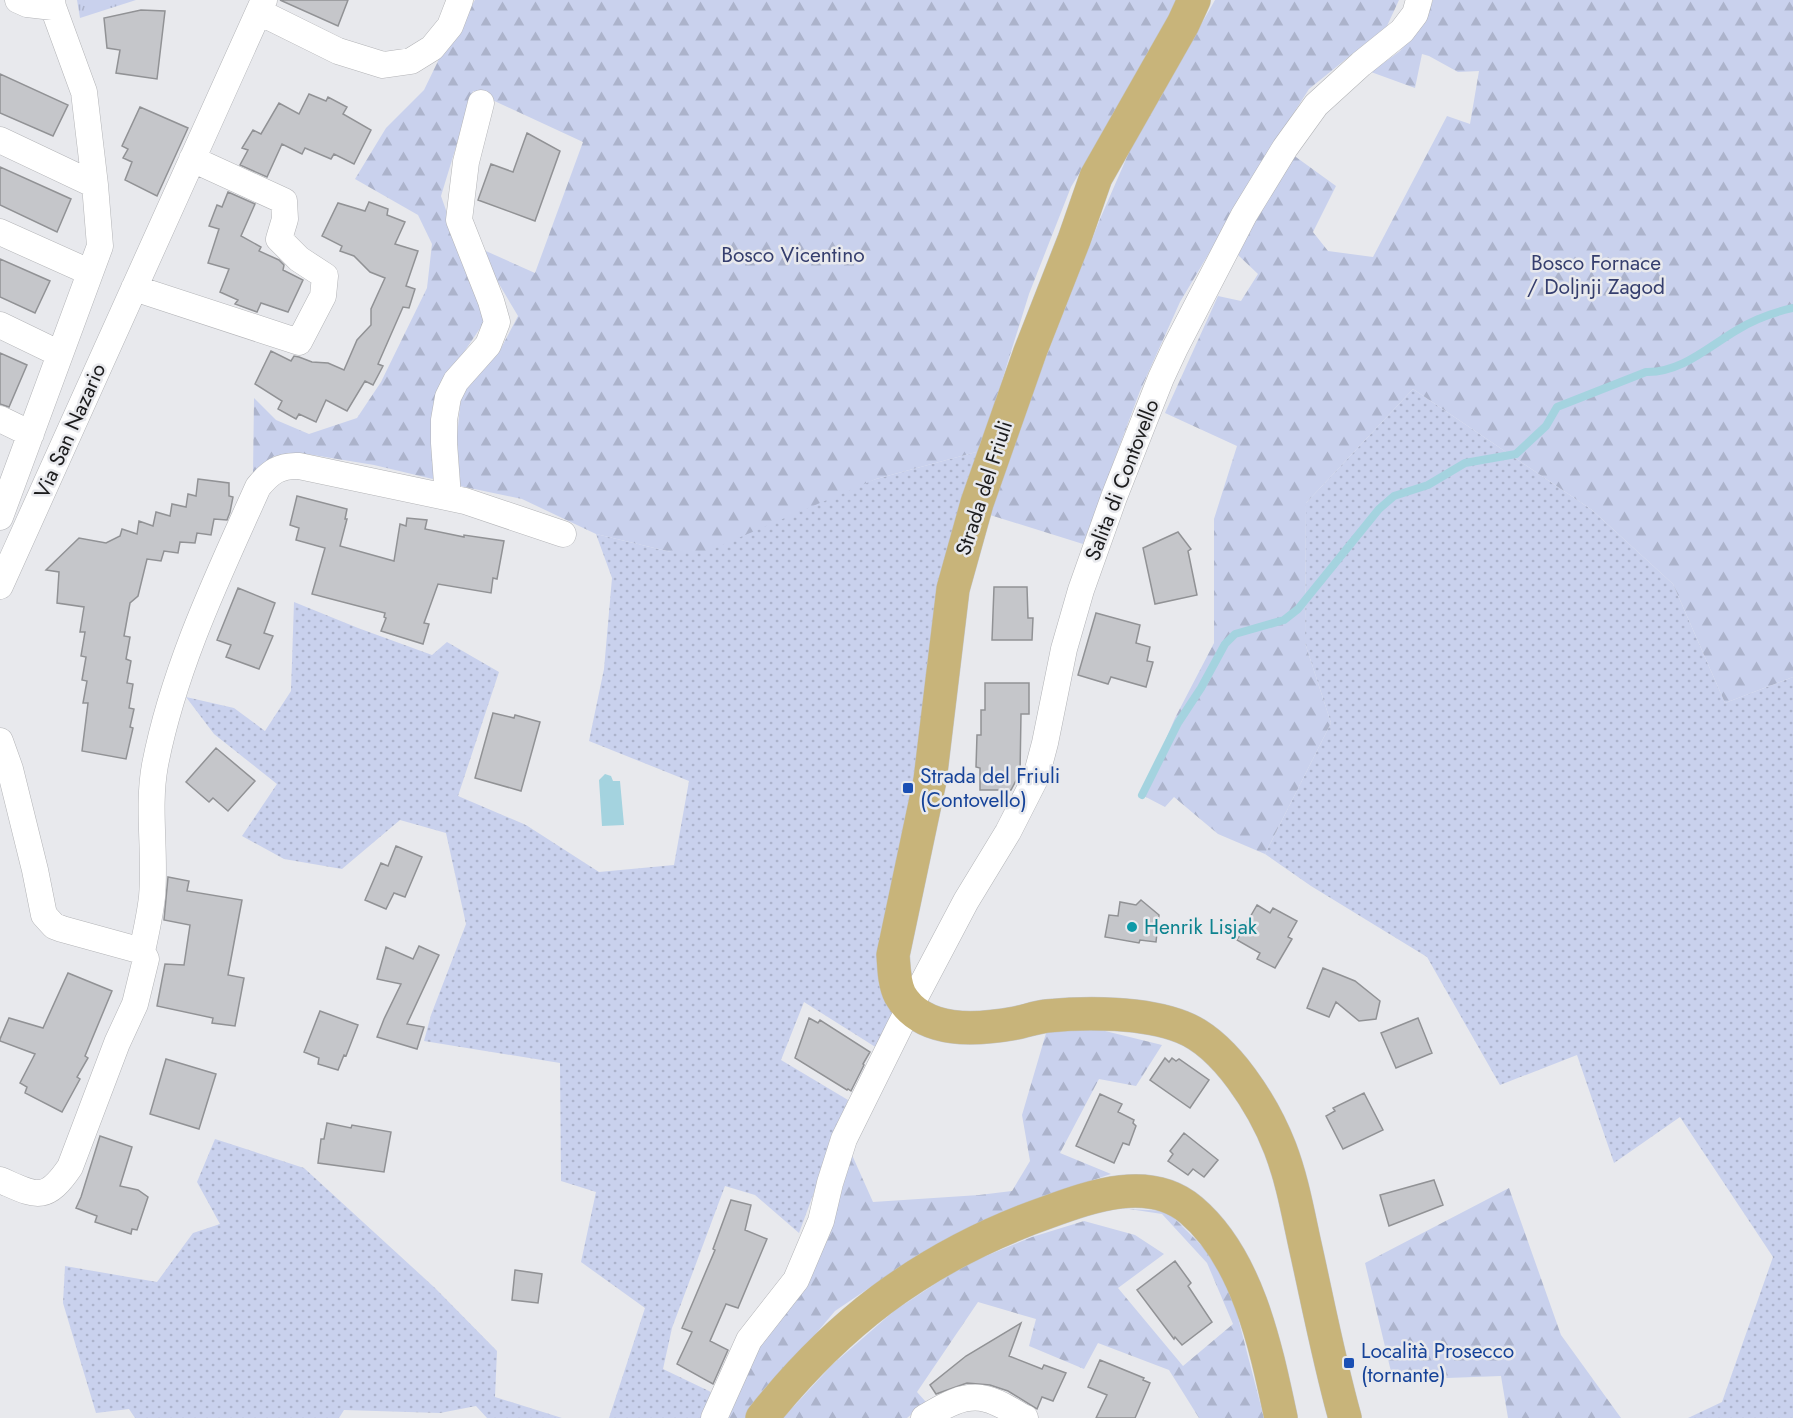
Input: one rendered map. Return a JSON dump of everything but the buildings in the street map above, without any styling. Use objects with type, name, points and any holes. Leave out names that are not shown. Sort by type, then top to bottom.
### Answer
[{"type":"main road","name":"Strada del Friuli","points":[[910,1008],[900,994],[894,975],[893,955],[930,780],[954,589],[965,543],[1030,351],[1096,177],[1178,34],[1194,0]]},
{"type":"main road","points":[[910,1008],[918,1015],[957,1028],[1014,1023],[1046,1016],[1116,1015],[1152,1019],[1183,1027],[1205,1041],[1225,1058],[1267,1118],[1281,1150],[1298,1213],[1345,1418]]},
{"type":"main road","points":[[762,1418],[794,1378],[832,1341],[879,1301],[919,1273],[976,1241],[1026,1220],[1090,1197],[1143,1192],[1166,1196],[1189,1208],[1228,1253],[1246,1292],[1263,1342],[1281,1418]]},
{"type":"street","name":"Via San Nazario","points":[[0,517],[100,246],[84,92],[53,4],[34,6],[18,0]]},
{"type":"street","name":"Via San Nazario","points":[[2,574],[261,6],[338,51],[383,65],[411,61],[432,48],[450,26],[460,0]]},
{"type":"street","name":"Salita di Contovello","points":[[714,1418],[749,1340],[796,1280],[821,1221],[844,1139],[966,901],[1026,801],[1046,743],[1064,649],[1082,590],[1114,497],[1175,348],[1244,215],[1285,148],[1316,105],[1402,31],[1415,14],[1419,0]]},
{"type":"street","points":[[448,497],[444,443],[444,420],[448,397],[456,381],[488,345],[497,322],[459,220],[466,162],[481,103]]},
{"type":"street","points":[[0,140],[95,184]]},
{"type":"street","points":[[134,288],[299,342],[323,296],[325,276],[299,259],[279,239],[285,219],[284,201],[192,159]]},
{"type":"street","points":[[0,232],[89,272]]},
{"type":"street","name":"Via San Nazario","points":[[0,325],[60,354]]},
{"type":"street","name":"Via San Nazario","points":[[0,419],[31,434]]},
{"type":"street","points":[[0,1180],[33,1194],[44,1194],[70,1167],[117,1043],[135,1004],[146,959],[142,951],[152,897],[151,823],[155,767],[169,702],[215,583],[258,487],[274,470],[287,466],[299,466],[465,501],[564,534]]},
{"type":"street","points":[[0,741],[12,780],[44,915],[54,926],[142,951]]},
{"type":"street","points":[[924,1418],[960,1399],[974,1398],[987,1399],[1025,1418]]},
{"type":"green space","points":[[77,0],[136,0],[80,18]]},
{"type":"green space","name":"Bosco Vicentino","points":[[475,0],[1177,0],[1159,40],[1071,187],[1029,294],[980,451],[876,479],[708,551],[671,552],[596,534],[522,499],[460,486],[457,437],[461,395],[499,352],[518,316],[477,247],[535,273],[583,142],[473,91],[441,196],[485,321],[437,392],[437,480],[374,465],[307,454],[274,456],[253,474],[254,398],[276,420],[309,434],[357,418],[381,382],[427,288],[432,244],[418,215],[355,179],[386,128],[424,90],[440,57]]},
{"type":"green space","points":[[1215,0],[1399,0],[1387,26],[1309,89],[1180,302],[1140,391],[1083,544],[990,515],[1009,452],[1100,219],[1130,150]]},
{"type":"green space","name":"Bosco Fornace / Doljnji Zagod","points":[[1433,0],[1793,0],[1793,677],[1725,703],[1673,584],[1592,510],[1413,389],[1306,503],[1305,643],[1331,723],[1265,854],[1218,834],[1174,797],[1165,807],[1142,795],[1175,718],[1214,643],[1214,519],[1237,446],[1165,413],[1218,296],[1241,301],[1258,274],[1238,255],[1289,152],[1336,186],[1313,232],[1328,251],[1373,257],[1447,116],[1470,124],[1479,71],[1458,72],[1422,54],[1415,88],[1371,72],[1400,51],[1424,23]]},
{"type":"green space","points":[[1413,389],[1592,510],[1673,584],[1725,703],[1793,677],[1793,1418],[1688,1418],[1722,1402],[1773,1257],[1680,1117],[1614,1163],[1577,1055],[1500,1085],[1427,957],[1311,886],[1265,854],[1331,723],[1305,643],[1306,503]]},
{"type":"green space","points":[[980,451],[896,1014],[877,1048],[804,1002],[781,1060],[848,1100],[799,1233],[755,1195],[725,1186],[672,1328],[663,1369],[711,1392],[701,1418],[609,1418],[645,1308],[581,1262],[596,1192],[561,1181],[560,1063],[424,1041],[431,1015],[466,924],[446,833],[400,820],[342,869],[284,859],[242,836],[277,784],[214,734],[186,697],[234,708],[265,731],[291,691],[294,602],[432,655],[447,642],[499,672],[458,796],[526,825],[599,872],[674,865],[689,781],[589,741],[604,669],[612,578],[596,534],[671,552],[876,479]]},
{"type":"green space","points":[[1049,1023],[1097,1029],[1162,1045],[1136,1086],[1099,1079],[1060,1153],[1111,1174],[1033,1200],[969,1229],[906,1263],[835,1311],[745,1418],[724,1418],[755,1352],[830,1230],[852,1155],[873,1202],[1012,1191],[1030,1161],[1022,1115]]},
{"type":"green space","points":[[215,1139],[304,1168],[435,1288],[497,1351],[495,1397],[562,1418],[487,1418],[476,1406],[440,1413],[344,1410],[339,1418],[135,1418],[129,1409],[96,1413],[63,1303],[65,1266],[157,1282],[193,1233],[220,1224],[197,1182]]},
{"type":"green space","points":[[1509,1188],[1561,1335],[1621,1418],[1508,1418],[1501,1376],[1393,1380],[1365,1263]]},
{"type":"green space","points":[[1129,1209],[1167,1211],[1212,1256],[1235,1306],[1264,1418],[1199,1418],[1169,1370],[1098,1343],[1084,1369],[1029,1346],[1036,1319],[978,1302],[917,1392],[926,1402],[907,1418],[783,1418],[832,1365],[894,1311],[964,1265],[1032,1237],[1084,1221],[1135,1235],[1164,1254],[1118,1288],[1183,1366],[1233,1324],[1207,1263],[1162,1214]]},
{"type":"shaded area","points":[[605,774],[611,776],[613,781],[620,781],[624,825],[602,826],[599,780]]},
{"type":"waterway","points":[[1142,795],[1178,723],[1201,688],[1225,644],[1235,634],[1284,620],[1298,609],[1379,509],[1394,496],[1428,485],[1465,463],[1516,454],[1546,426],[1557,407],[1646,372],[1683,364],[1750,323],[1793,308]]},
{"type":"place","name":"Strada del Friuli (Contovello)","points":[[908,788]]},
{"type":"place","name":"Henrik Lisjak","points":[[1132,927]]},
{"type":"place","name":"Località Prosecco (tornante)","points":[[1349,1363]]}]
